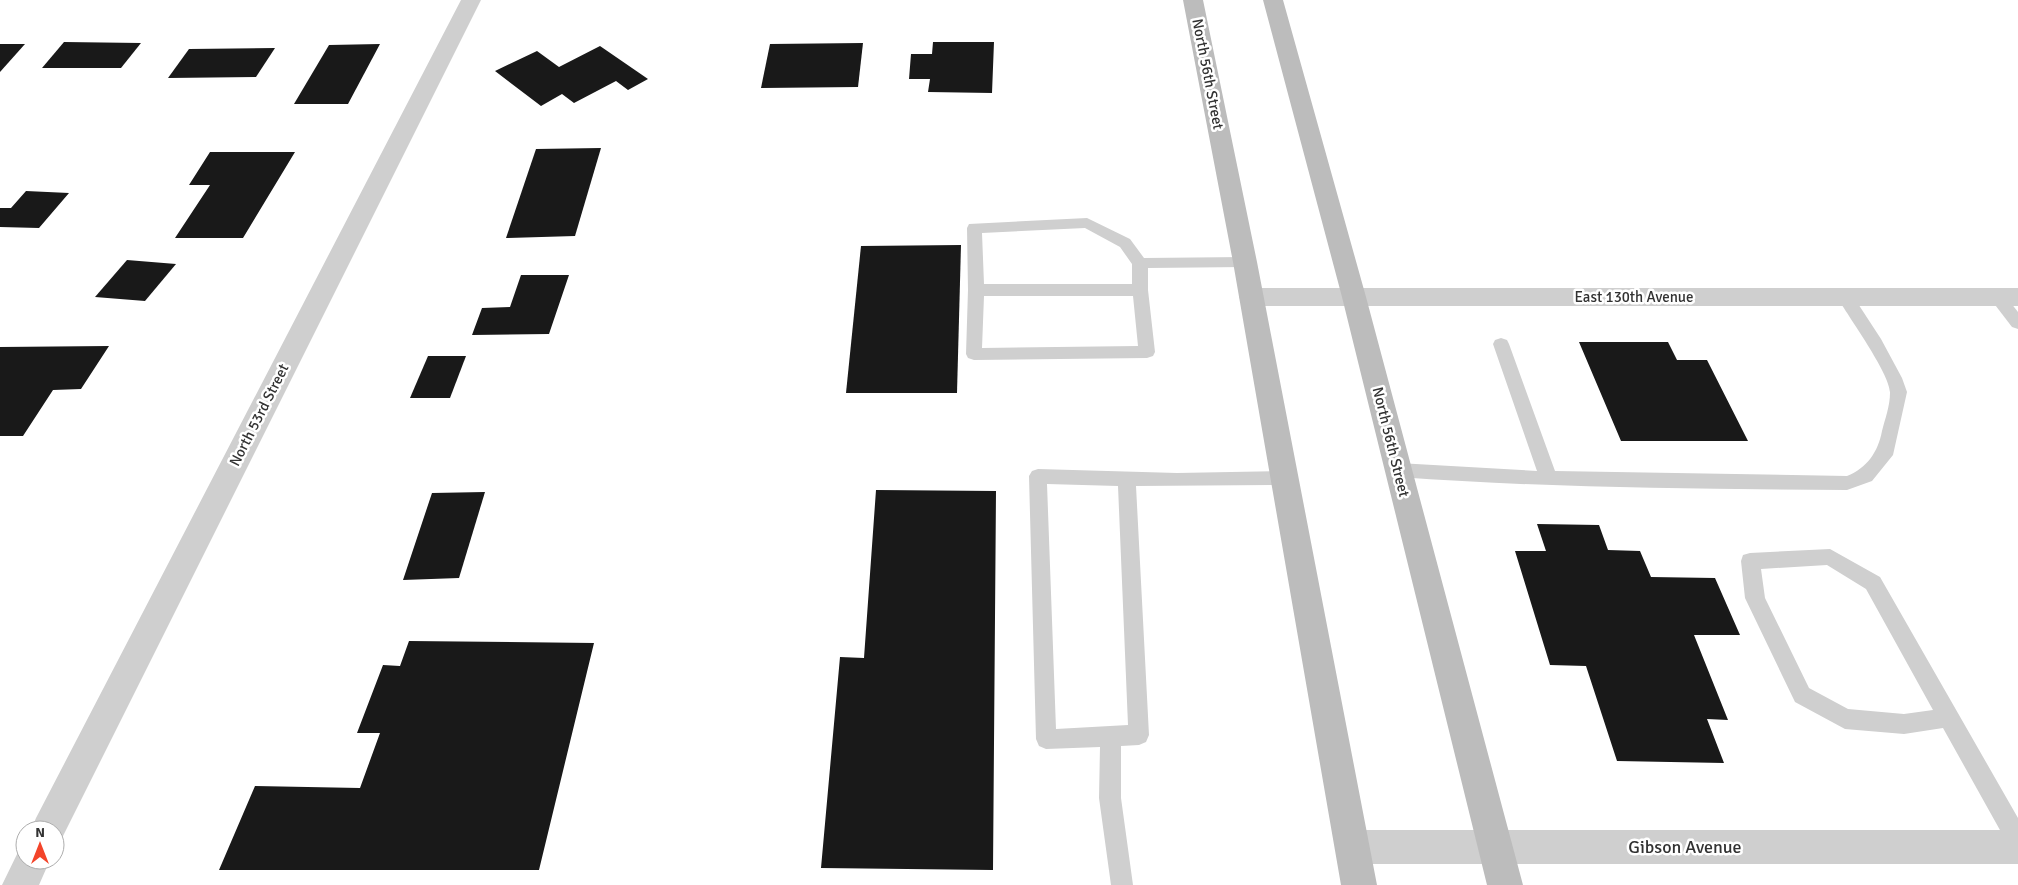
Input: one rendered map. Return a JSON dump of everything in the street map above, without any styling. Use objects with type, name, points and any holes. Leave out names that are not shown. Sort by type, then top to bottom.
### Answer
[{"type":"main road","name":"North 56th Street","points":[[1193,0],[1245,262],[1359,885]]},
{"type":"main road","name":"North 56th Street","points":[[1273,0],[1354,297],[1505,885]]},
{"type":"street","name":"North 53rd Street","points":[[53,820],[471,0]]},
{"type":"street","name":"East 130th Avenue","points":[[1251,297],[2008,297]]},
{"type":"street","name":"Gibson Avenue","points":[[1352,847],[2018,847]]},
{"type":"street","points":[[20,885],[27,870]]},
{"type":"lane","points":[[1087,223],[1125,243],[1140,263],[1140,290],[1146,352],[974,354],[976,290],[974,228],[1087,223]]},
{"type":"lane","points":[[1140,263],[1245,262]]},
{"type":"lane","points":[[976,290],[1140,290]]},
{"type":"lane","points":[[1398,470],[1462,475],[1636,482],[1847,483],[1866,476],[1887,450],[1899,392],[1894,378],[1875,343],[1845,297]]},
{"type":"lane","points":[[2008,297],[2018,323]]},
{"type":"lane","points":[[1501,344],[1548,478]]},
{"type":"lane","points":[[1127,478],[1139,735],[1046,739],[1038,476],[1285,478]]},
{"type":"lane","points":[[1949,717],[1904,724],[1845,719],[1802,695],[1755,598],[1750,561],[1830,557],[1873,583],[1949,717],[2018,840]]},
{"type":"lane","points":[[1111,735],[1110,798],[1122,885]]},
{"type":"building","points":[[64,42],[141,43],[121,68],[42,68]]},
{"type":"building","points":[[933,42],[994,42],[992,93],[928,92],[930,79],[909,79],[911,54],[932,54]]},
{"type":"building","points":[[863,43],[858,87],[761,88],[770,44]]},
{"type":"building","points":[[0,44],[25,44],[0,72]]},
{"type":"building","points":[[380,44],[348,104],[294,104],[329,45]]},
{"type":"building","points":[[600,46],[648,79],[628,90],[616,81],[574,103],[562,94],[541,106],[495,71],[537,51],[559,67]]},
{"type":"building","points":[[275,48],[256,77],[168,78],[189,49]]},
{"type":"building","points":[[601,148],[575,236],[506,238],[536,149]]},
{"type":"building","points":[[210,152],[295,152],[243,238],[175,238],[210,185],[189,185]]},
{"type":"building","points":[[26,191],[69,193],[39,228],[0,227],[0,208],[11,208]]},
{"type":"building","points":[[961,245],[957,393],[846,393],[861,246]]},
{"type":"building","points":[[127,260],[176,264],[145,301],[95,297]]},
{"type":"building","points":[[521,275],[569,275],[549,334],[472,335],[482,308],[510,307]]},
{"type":"building","points":[[1579,342],[1668,342],[1677,360],[1707,360],[1748,441],[1621,441]]},
{"type":"building","points":[[109,346],[81,389],[53,390],[23,436],[0,436],[0,347]]},
{"type":"building","points":[[428,356],[466,356],[450,398],[410,398]]},
{"type":"building","points":[[876,490],[996,491],[993,870],[821,868],[840,657],[864,658]]},
{"type":"building","points":[[485,492],[459,578],[403,580],[432,493]]},
{"type":"building","points":[[1537,524],[1599,525],[1608,550],[1640,551],[1651,577],[1715,578],[1740,635],[1694,635],[1728,720],[1707,719],[1724,763],[1617,761],[1586,666],[1550,665],[1515,551],[1546,551]]},
{"type":"building","points":[[409,641],[594,643],[539,870],[219,870],[255,786],[360,788],[380,733],[357,733],[383,665],[400,666]]}]
